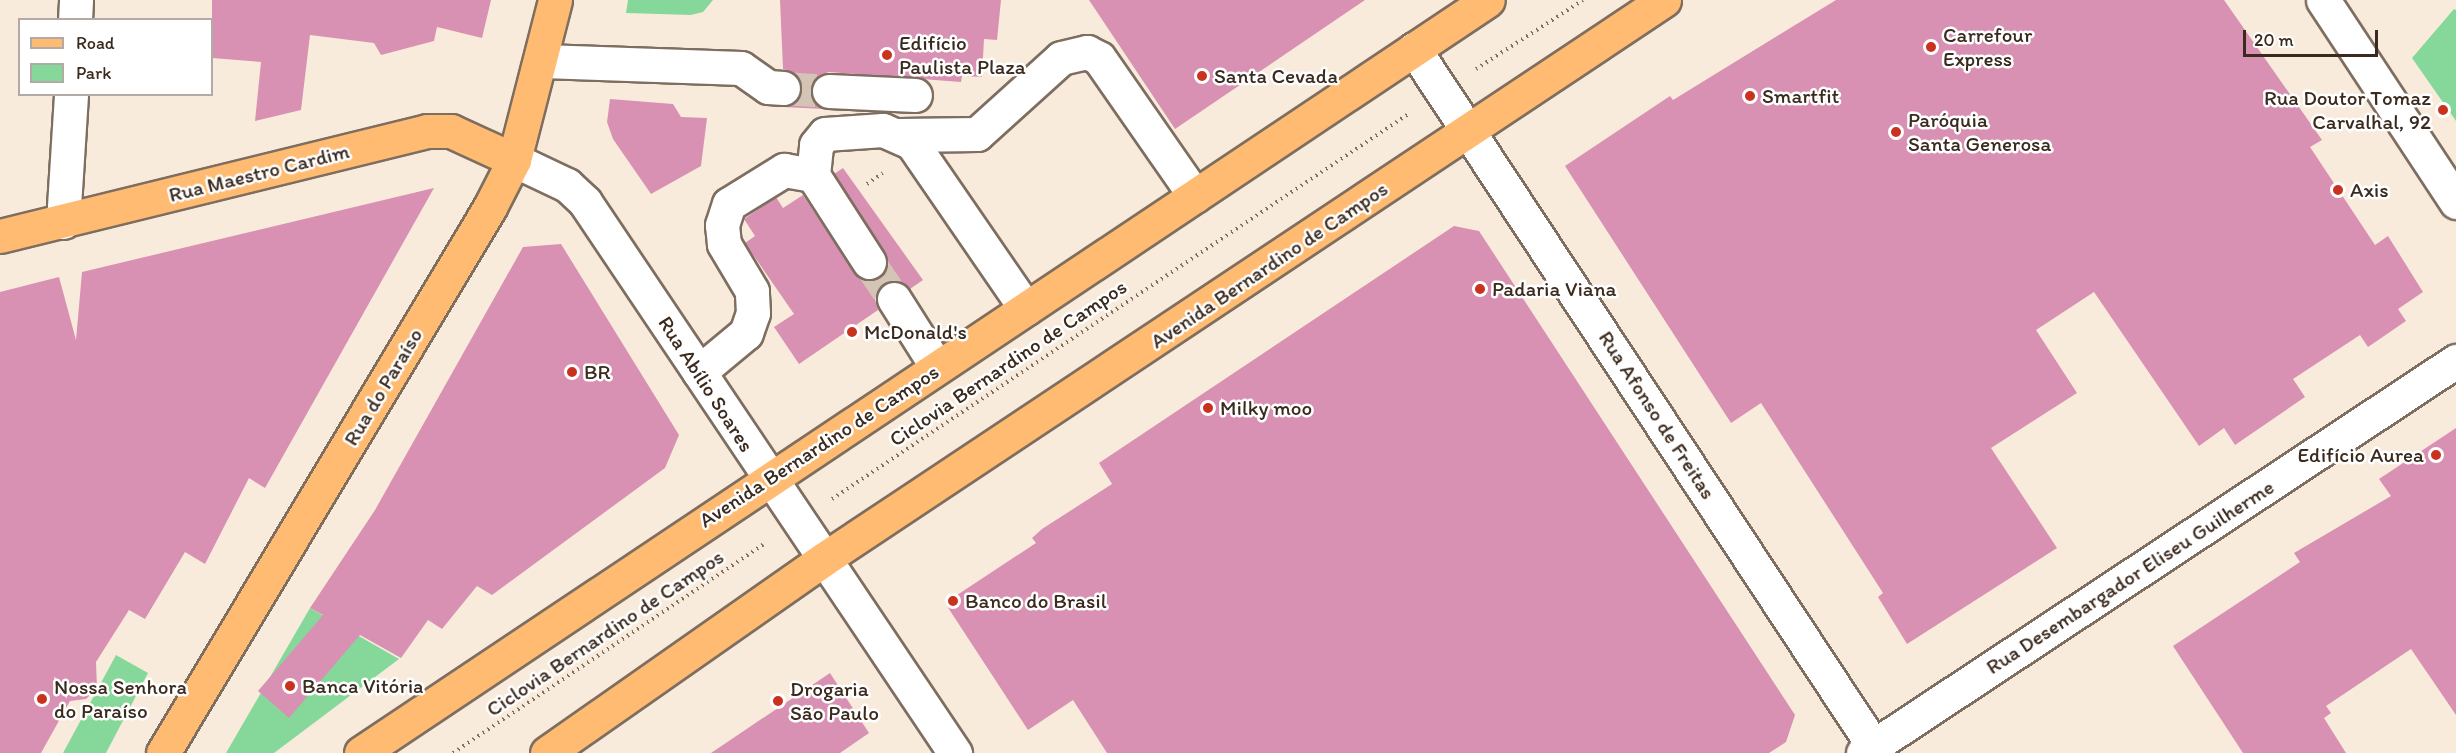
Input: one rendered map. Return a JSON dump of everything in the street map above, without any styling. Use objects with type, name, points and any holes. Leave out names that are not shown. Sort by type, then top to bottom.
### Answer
[{"type":"main road","name":"Rua do Paraíso","points":[[163,753],[514,160],[543,61],[555,0]]},
{"type":"main road","points":[[1414,49],[1434,29],[1450,0]]},
{"type":"main road","name":"Avenida Bernardino de Campos","points":[[361,753],[768,478],[1026,309],[1488,0]]},
{"type":"main road","name":"Avenida Bernardino de Campos","points":[[547,753],[824,559],[1664,0]]},
{"type":"main road","name":"Rua Maestro Cardim","points":[[0,236],[427,131],[451,131],[514,160]]},
{"type":"street","points":[[75,18],[76,0]]},
{"type":"street","points":[[2323,0],[2456,202]]},
{"type":"street","name":"Rua Afonso de Freitas","points":[[1414,49],[1470,129],[1871,751]]},
{"type":"street","points":[[900,135],[977,134],[1073,52],[1099,58],[1195,196]]},
{"type":"street","points":[[543,61],[741,68],[768,87],[783,88]]},
{"type":"street","points":[[829,91],[915,95]]},
{"type":"street","points":[[63,222],[70,96]]},
{"type":"street","points":[[869,262],[813,175],[816,145],[825,134],[884,130],[900,135],[912,143],[1026,309]]},
{"type":"street","name":"Rua Abílio Soares","points":[[514,160],[567,185],[585,202],[797,522],[956,753]]},
{"type":"street","points":[[699,372],[746,333],[753,313],[752,291],[724,244],[722,225],[729,204],[784,170],[813,175]]},
{"type":"street","points":[[894,299],[938,367]]},
{"type":"street","name":"Rua Desembargador Eliseu Guilherme","points":[[1871,751],[2456,361]]},
{"type":"path","name":"Ciclovia Bernardino de Campos","points":[[453,753],[1582,0]]},
{"type":"green space","points":[[628,0],[713,0],[703,12],[691,15],[626,13]]},
{"type":"green space","points":[[2454,9],[2456,10],[2456,121],[2412,58]]},
{"type":"green space","points":[[310,608],[399,659],[274,753],[226,753]]},
{"type":"green space","points":[[116,655],[148,673],[106,753],[63,753]]},
{"type":"building","points":[[212,0],[491,0],[482,38],[437,27],[434,41],[381,55],[374,43],[310,35],[301,110],[255,121],[261,62],[213,58]]},
{"type":"building","name":"Edifício Paulista Plaza","points":[[780,0],[1001,0],[997,40],[984,39],[982,77],[962,76],[961,82],[829,72],[820,75],[810,90],[813,100],[825,109],[782,107],[798,99],[802,89],[794,73],[783,69]]},
{"type":"building","points":[[1089,0],[1365,0],[1175,129]]},
{"type":"building","points":[[1836,0],[2224,0],[2322,140],[2310,147],[2375,245],[2388,236],[2423,292],[2398,309],[2406,321],[2368,347],[2360,335],[2293,379],[2305,397],[2235,445],[2224,428],[2199,446],[2094,292],[2036,330],[2077,393],[1991,448],[2057,548],[1907,644],[1878,597],[1883,593],[1761,403],[1731,423],[1565,166],[1670,96],[1673,100]]},
{"type":"building","points":[[610,99],[673,104],[681,117],[707,118],[701,166],[651,194],[613,139],[607,122]]},
{"type":"building","points":[[843,168],[923,280],[910,289],[894,280],[884,284],[875,299],[878,310],[799,364],[774,327],[794,314],[745,243],[755,236],[744,219],[776,197],[783,208],[803,195],[854,273],[869,281],[879,278],[888,261],[834,174]]},
{"type":"building","points":[[434,188],[265,488],[249,478],[205,564],[185,552],[145,619],[129,610],[96,662],[97,688],[86,699],[70,701],[41,753],[0,753],[0,292],[59,277],[76,340],[82,272]]},
{"type":"building","points":[[1454,226],[1479,231],[1795,715],[1786,742],[1769,753],[1107,753],[1073,700],[1028,730],[945,603],[1036,543],[1032,538],[1042,529],[1112,484],[1099,463]]},
{"type":"building","points":[[561,244],[679,435],[665,468],[492,595],[477,586],[442,629],[428,620],[401,658],[360,635],[289,718],[258,691],[323,615],[310,608],[375,510],[523,247]]},
{"type":"building","points":[[2456,428],[2456,715],[2411,649],[2326,706],[2331,713],[2324,718],[2346,753],[2243,753],[2173,646],[2300,562],[2294,553],[2391,496],[2379,479]]},
{"type":"building","points":[[830,673],[869,733],[840,753],[711,753]]},
{"type":"tunnel","points":[[783,88],[829,91]]},
{"type":"tunnel","points":[[869,262],[894,299]]},
{"type":"place","name":"Carrefour Express","points":[[1931,47]]},
{"type":"place","name":"Edifício Paulista Plaza","points":[[887,55]]},
{"type":"place","name":"Santa Cevada","points":[[1202,76]]},
{"type":"place","name":"Smartfit","points":[[1750,96]]},
{"type":"place","name":"Rua Doutor Tomaz Carvalhal, 92","points":[[2443,110]]},
{"type":"place","name":"Paróquia Santa Generosa","points":[[1896,132]]},
{"type":"place","name":"Axis","points":[[2338,190]]},
{"type":"place","name":"Padaria Viana","points":[[1480,289]]},
{"type":"place","name":"McDonald's","points":[[852,332]]},
{"type":"place","name":"BR","points":[[572,372]]},
{"type":"place","name":"Milky moo","points":[[1208,408]]},
{"type":"place","name":"Edifício Aurea","points":[[2436,455]]},
{"type":"place","name":"Banco do Brasil","points":[[953,601]]},
{"type":"place","name":"Banca Vitória","points":[[290,686]]},
{"type":"place","name":"Nossa Senhora do Paraíso","points":[[42,699]]},
{"type":"place","name":"Drogaria São Paulo","points":[[778,701]]}]
